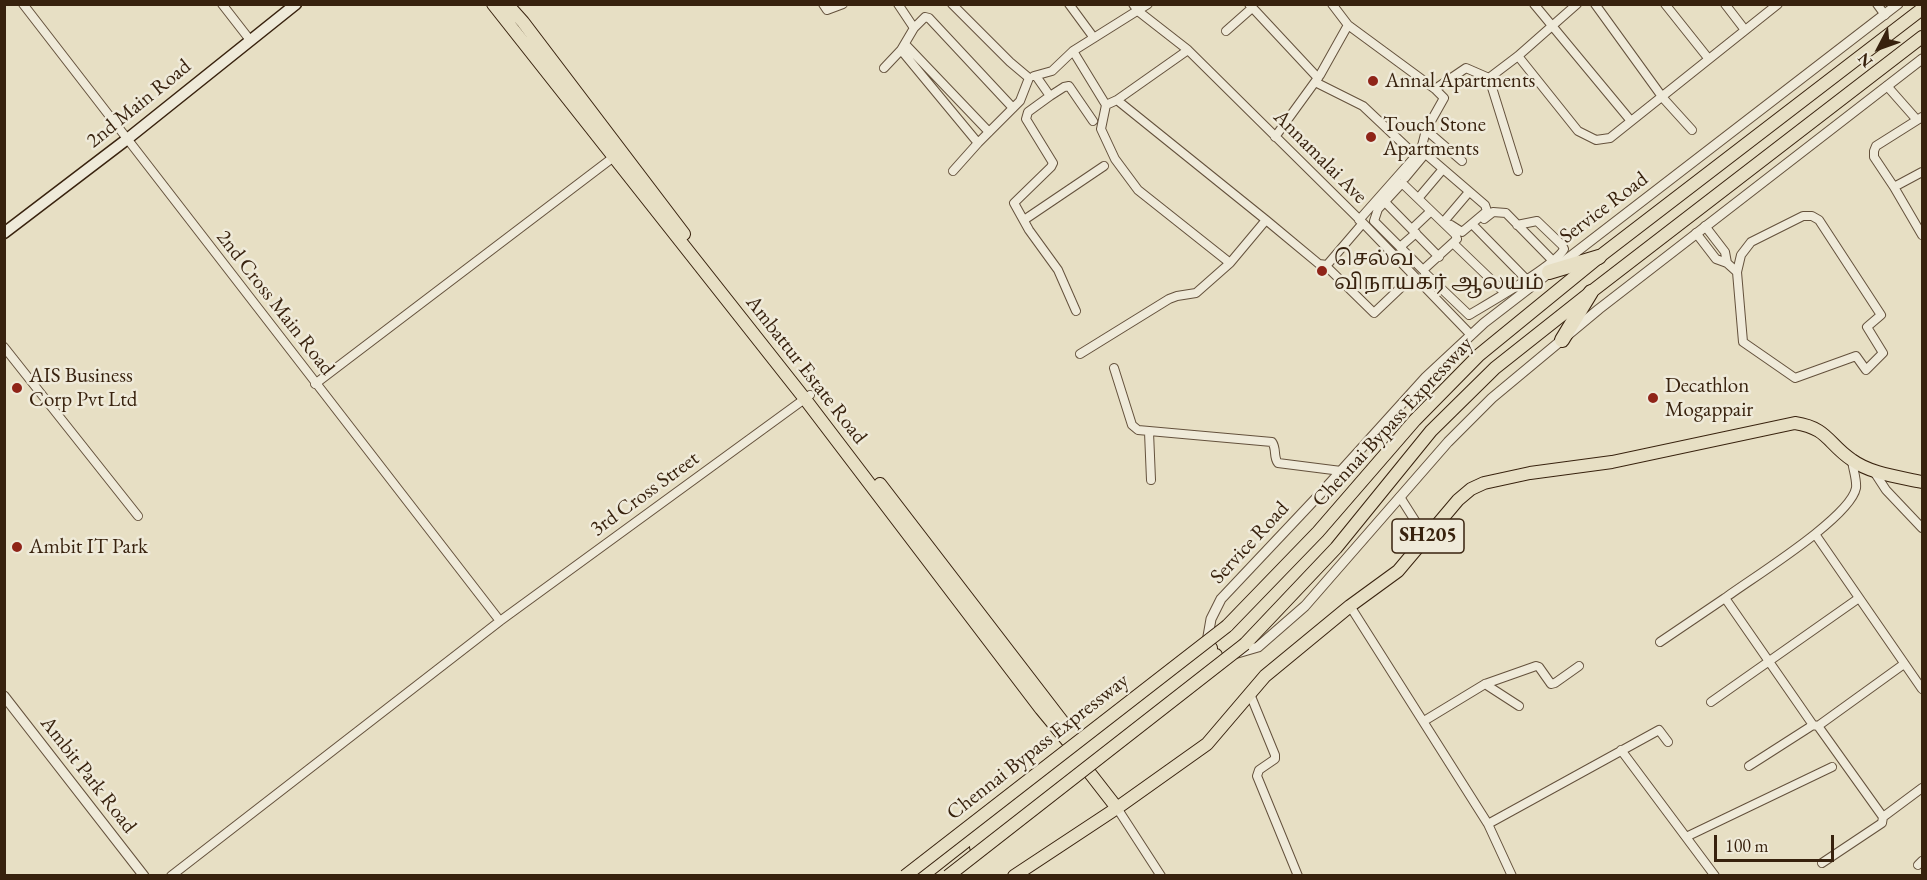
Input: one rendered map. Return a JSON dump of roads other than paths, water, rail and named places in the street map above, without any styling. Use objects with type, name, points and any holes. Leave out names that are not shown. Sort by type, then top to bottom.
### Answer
[{"type":"highway","points":[[1551,267],[1599,257]]},
{"type":"highway","points":[[1562,340],[1591,292]]},
{"type":"main road","name":"2nd Main Road","points":[[4,233],[126,140],[296,4]]},
{"type":"main road","name":"Ambattur Estate Road","points":[[494,4],[724,288],[1084,756],[1117,808]]},
{"type":"main road","name":"Ambattur Estate Road","points":[[507,4],[523,22],[617,154]]},
{"type":"main road","name":"Chennai Bypass Expressway","points":[[905,876],[1227,626],[1318,532],[1415,420],[1479,355],[1599,257],[1923,9]]},
{"type":"main road","name":"Chennai Bypass Expressway","points":[[948,876],[1245,644],[1336,548],[1431,431],[1495,368],[1923,37]]},
{"type":"main road","name":"SH205","points":[[1014,876],[1117,808],[1207,744],[1265,676],[1350,606],[1398,571],[1458,500],[1471,489],[1484,483],[1612,462],[1795,423],[1820,430],[1852,461],[1873,470],[1923,482]]},
{"type":"main road","points":[[940,876],[1214,652]]},
{"type":"main road","points":[[922,876],[1084,756]]},
{"type":"street","name":"2nd Cross Main Road","points":[[23,4],[500,621]]},
{"type":"street","points":[[222,4],[250,40]]},
{"type":"street","points":[[823,4],[827,10],[843,4]]},
{"type":"street","points":[[898,4],[914,28]]},
{"type":"street","points":[[952,4],[1010,62],[1032,77],[1050,96]]},
{"type":"street","points":[[1069,4],[1094,38]]},
{"type":"street","points":[[952,171],[1014,108],[1032,77],[1052,71],[1072,51],[1136,8],[1148,4]]},
{"type":"street","points":[[1325,265],[1421,153],[1425,130],[1444,98],[1348,25],[1332,4]]},
{"type":"street","points":[[1534,4],[1630,121]]},
{"type":"street","points":[[1489,78],[1554,26],[1577,4]]},
{"type":"street","points":[[1595,4],[1663,98],[1692,130]]},
{"type":"street","points":[[1665,4],[1708,58]]},
{"type":"street","points":[[1725,4],[1745,30]]},
{"type":"street","points":[[1518,56],[1578,131],[1587,138],[1596,140],[1610,138],[1778,4]]},
{"type":"street","points":[[1876,4],[1885,15]]},
{"type":"street","name":"Service Road","points":[[1214,652],[1207,642],[1211,619],[1221,599],[1426,377],[1471,335],[1551,267],[1898,4]]},
{"type":"street","points":[[1226,31],[1250,6],[1317,80],[1363,106],[1443,169],[1485,205],[1487,211],[1462,232],[1402,177]]},
{"type":"street","name":"Annamalai Ave","points":[[1136,8],[1188,50],[1471,335]]},
{"type":"street","points":[[884,68],[903,47],[914,28],[925,17],[929,18],[1014,108]]},
{"type":"street","points":[[1275,137],[1317,80],[1348,25]]},
{"type":"street","points":[[903,47],[989,132]]},
{"type":"street","points":[[903,47],[978,143]]},
{"type":"street","points":[[1106,105],[1117,100],[1188,50]]},
{"type":"street","points":[[1072,51],[1106,105],[1101,129],[1115,159],[1128,178],[1138,190],[1230,263]]},
{"type":"street","points":[[1214,652],[1225,656],[1258,647],[1305,606],[1448,442],[1492,398],[1696,233],[1923,60]]},
{"type":"street","points":[[1435,89],[1466,68],[1489,78],[1518,171]]},
{"type":"street","points":[[1076,311],[1058,270],[1015,207],[1016,200],[1053,163],[1026,116],[1028,112],[1064,87],[1069,86],[1094,121]]},
{"type":"street","points":[[1887,86],[1920,119],[1876,146],[1874,157],[1920,225],[1923,235]]},
{"type":"street","points":[[1117,100],[1319,264],[1325,265],[1374,313],[1415,278],[1425,273],[1493,213],[1506,213],[1551,267]]},
{"type":"street","points":[[1425,130],[1462,161]]},
{"type":"street","points":[[315,384],[617,154]]},
{"type":"street","points":[[1023,220],[1104,166]]},
{"type":"street","points":[[1421,195],[1443,169]]},
{"type":"street","points":[[1894,187],[1923,172]]},
{"type":"street","points":[[1402,183],[1455,234],[1457,239],[1423,270],[1374,221],[1383,199],[1402,183]]},
{"type":"street","points":[[1446,219],[1469,192]]},
{"type":"street","points":[[1383,199],[1439,257]]},
{"type":"street","points":[[1400,247],[1431,211]]},
{"type":"street","points":[[1696,233],[1716,259],[1727,263],[1737,272],[1743,342],[1795,378],[1856,356],[1866,370],[1883,353],[1867,327],[1881,315],[1819,220],[1812,216],[1803,216],[1751,242],[1741,255],[1737,272]]},
{"type":"street","points":[[1080,354],[1169,299],[1196,293],[1230,263],[1266,220]]},
{"type":"street","points":[[1459,323],[1504,292],[1551,267],[1564,249],[1537,221],[1517,225]]},
{"type":"street","points":[[1705,226],[1725,252],[1727,263]]},
{"type":"street","points":[[1475,228],[1526,279]]},
{"type":"street","points":[[1455,245],[1504,292]]},
{"type":"street","points":[[1425,273],[1470,315]]},
{"type":"street","points":[[4,347],[138,516]]},
{"type":"street","points":[[1114,368],[1132,425],[1138,430],[1272,442],[1278,463],[1341,471]]},
{"type":"street","name":"3rd Cross Street","points":[[171,876],[500,621],[807,397]]},
{"type":"street","points":[[1149,432],[1151,480]]},
{"type":"street","points":[[1660,642],[1815,534],[1850,503],[1856,487],[1852,461]]},
{"type":"street","points":[[1873,470],[1886,490],[1923,528]]},
{"type":"street","points":[[1400,497],[1426,538]]},
{"type":"street","points":[[1815,534],[1923,689]]},
{"type":"street","points":[[1725,598],[1883,817]]},
{"type":"street","points":[[1711,702],[1859,598]]},
{"type":"street","points":[[1350,606],[1488,824],[1512,876]]},
{"type":"street","points":[[1749,766],[1816,726],[1904,664]]},
{"type":"street","points":[[1424,721],[1485,684],[1536,666],[1551,684],[1579,666]]},
{"type":"street","points":[[1485,684],[1519,705]]},
{"type":"street","points":[[1250,694],[1275,755],[1275,759],[1259,770],[1257,776],[1298,876]]},
{"type":"street","name":"Ambit Park Road","points":[[4,696],[144,876]]},
{"type":"street","points":[[1488,824],[1659,730],[1668,742]]},
{"type":"street","points":[[1621,750],[1715,876]]},
{"type":"street","points":[[1686,837],[1832,767]]},
{"type":"street","points":[[1822,863],[1882,823],[1883,817],[1923,788]]},
{"type":"street","points":[[1117,808],[1161,876]]},
{"type":"place","name":"Annal Apartments","points":[[1373,81]]},
{"type":"place","name":"Touch Stone Apartments","points":[[1371,137]]},
{"type":"place","name":"செல்வ விநாயகர் ஆலயம்","points":[[1322,271]]},
{"type":"place","name":"AIS Business Corp Pvt Ltd","points":[[17,388]]},
{"type":"place","name":"Decathlon Mogappair","points":[[1653,398]]},
{"type":"place","name":"Ambit IT Park","points":[[17,547]]}]
